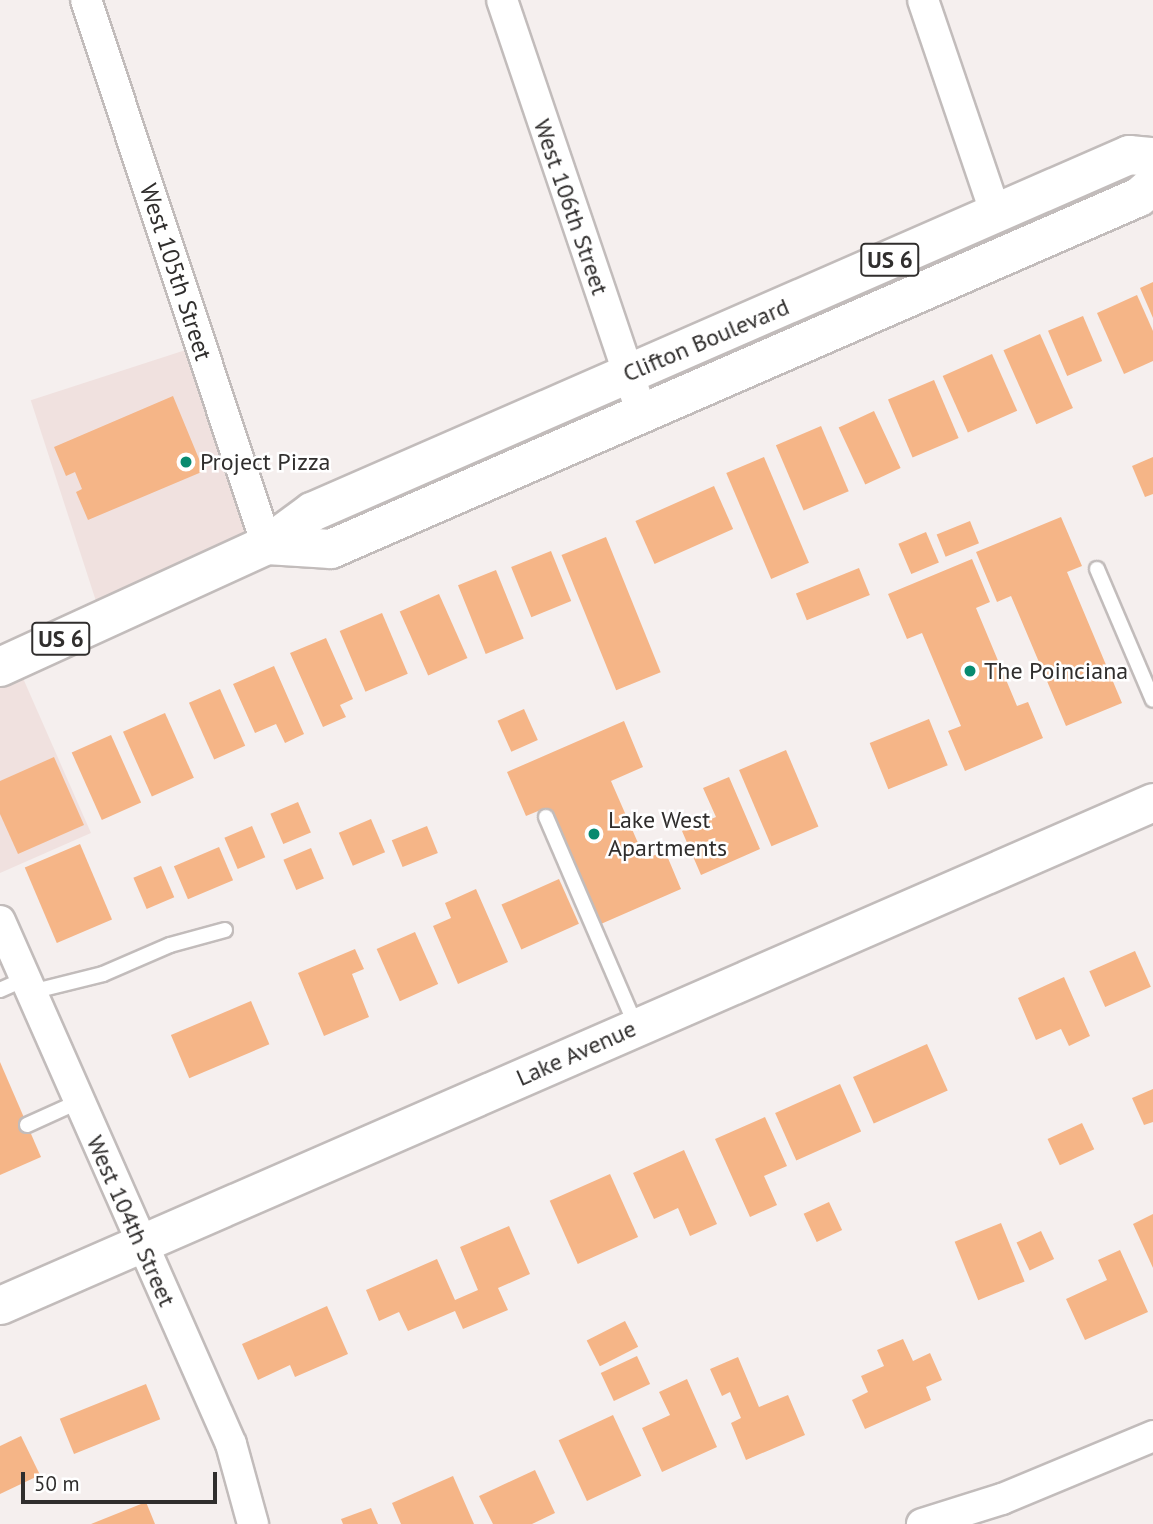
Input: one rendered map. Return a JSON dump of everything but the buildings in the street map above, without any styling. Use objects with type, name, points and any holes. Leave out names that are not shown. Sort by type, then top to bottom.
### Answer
[{"type":"main road","name":"Clifton Boulevard","points":[[0,667],[267,545],[312,512],[1129,155],[1153,157]]},
{"type":"main road","name":"Clifton Boulevard","points":[[267,545],[331,549],[1139,197],[1153,185]]},
{"type":"street","name":"West 105th Street","points":[[86,0],[267,545]]},
{"type":"street","name":"West 106th Street","points":[[502,0],[642,413]]},
{"type":"street","points":[[923,0],[996,214]]},
{"type":"street","name":"Lake Avenue","points":[[0,1305],[1153,802]]},
{"type":"street","name":"West 104th Street","points":[[0,921],[19,987],[78,1102],[231,1444],[253,1524]]},
{"type":"street","points":[[922,1524],[1002,1499],[1153,1436]]},
{"type":"lane","points":[[1097,569],[1153,700]]},
{"type":"lane","points":[[546,817],[636,1027]]},
{"type":"lane","points":[[19,987],[103,974],[170,945],[226,929]]},
{"type":"lane","points":[[27,1125],[78,1102]]},
{"type":"shaded area","points":[[201,345],[266,546],[96,601],[31,400]]},
{"type":"shaded area","points":[[15,660],[91,833],[0,873],[0,667]]},
{"type":"place","name":"Project Pizza","points":[[186,462]]},
{"type":"place","name":"The Poinciana","points":[[970,671]]},
{"type":"place","name":"Lake West Apartments","points":[[594,834]]}]
